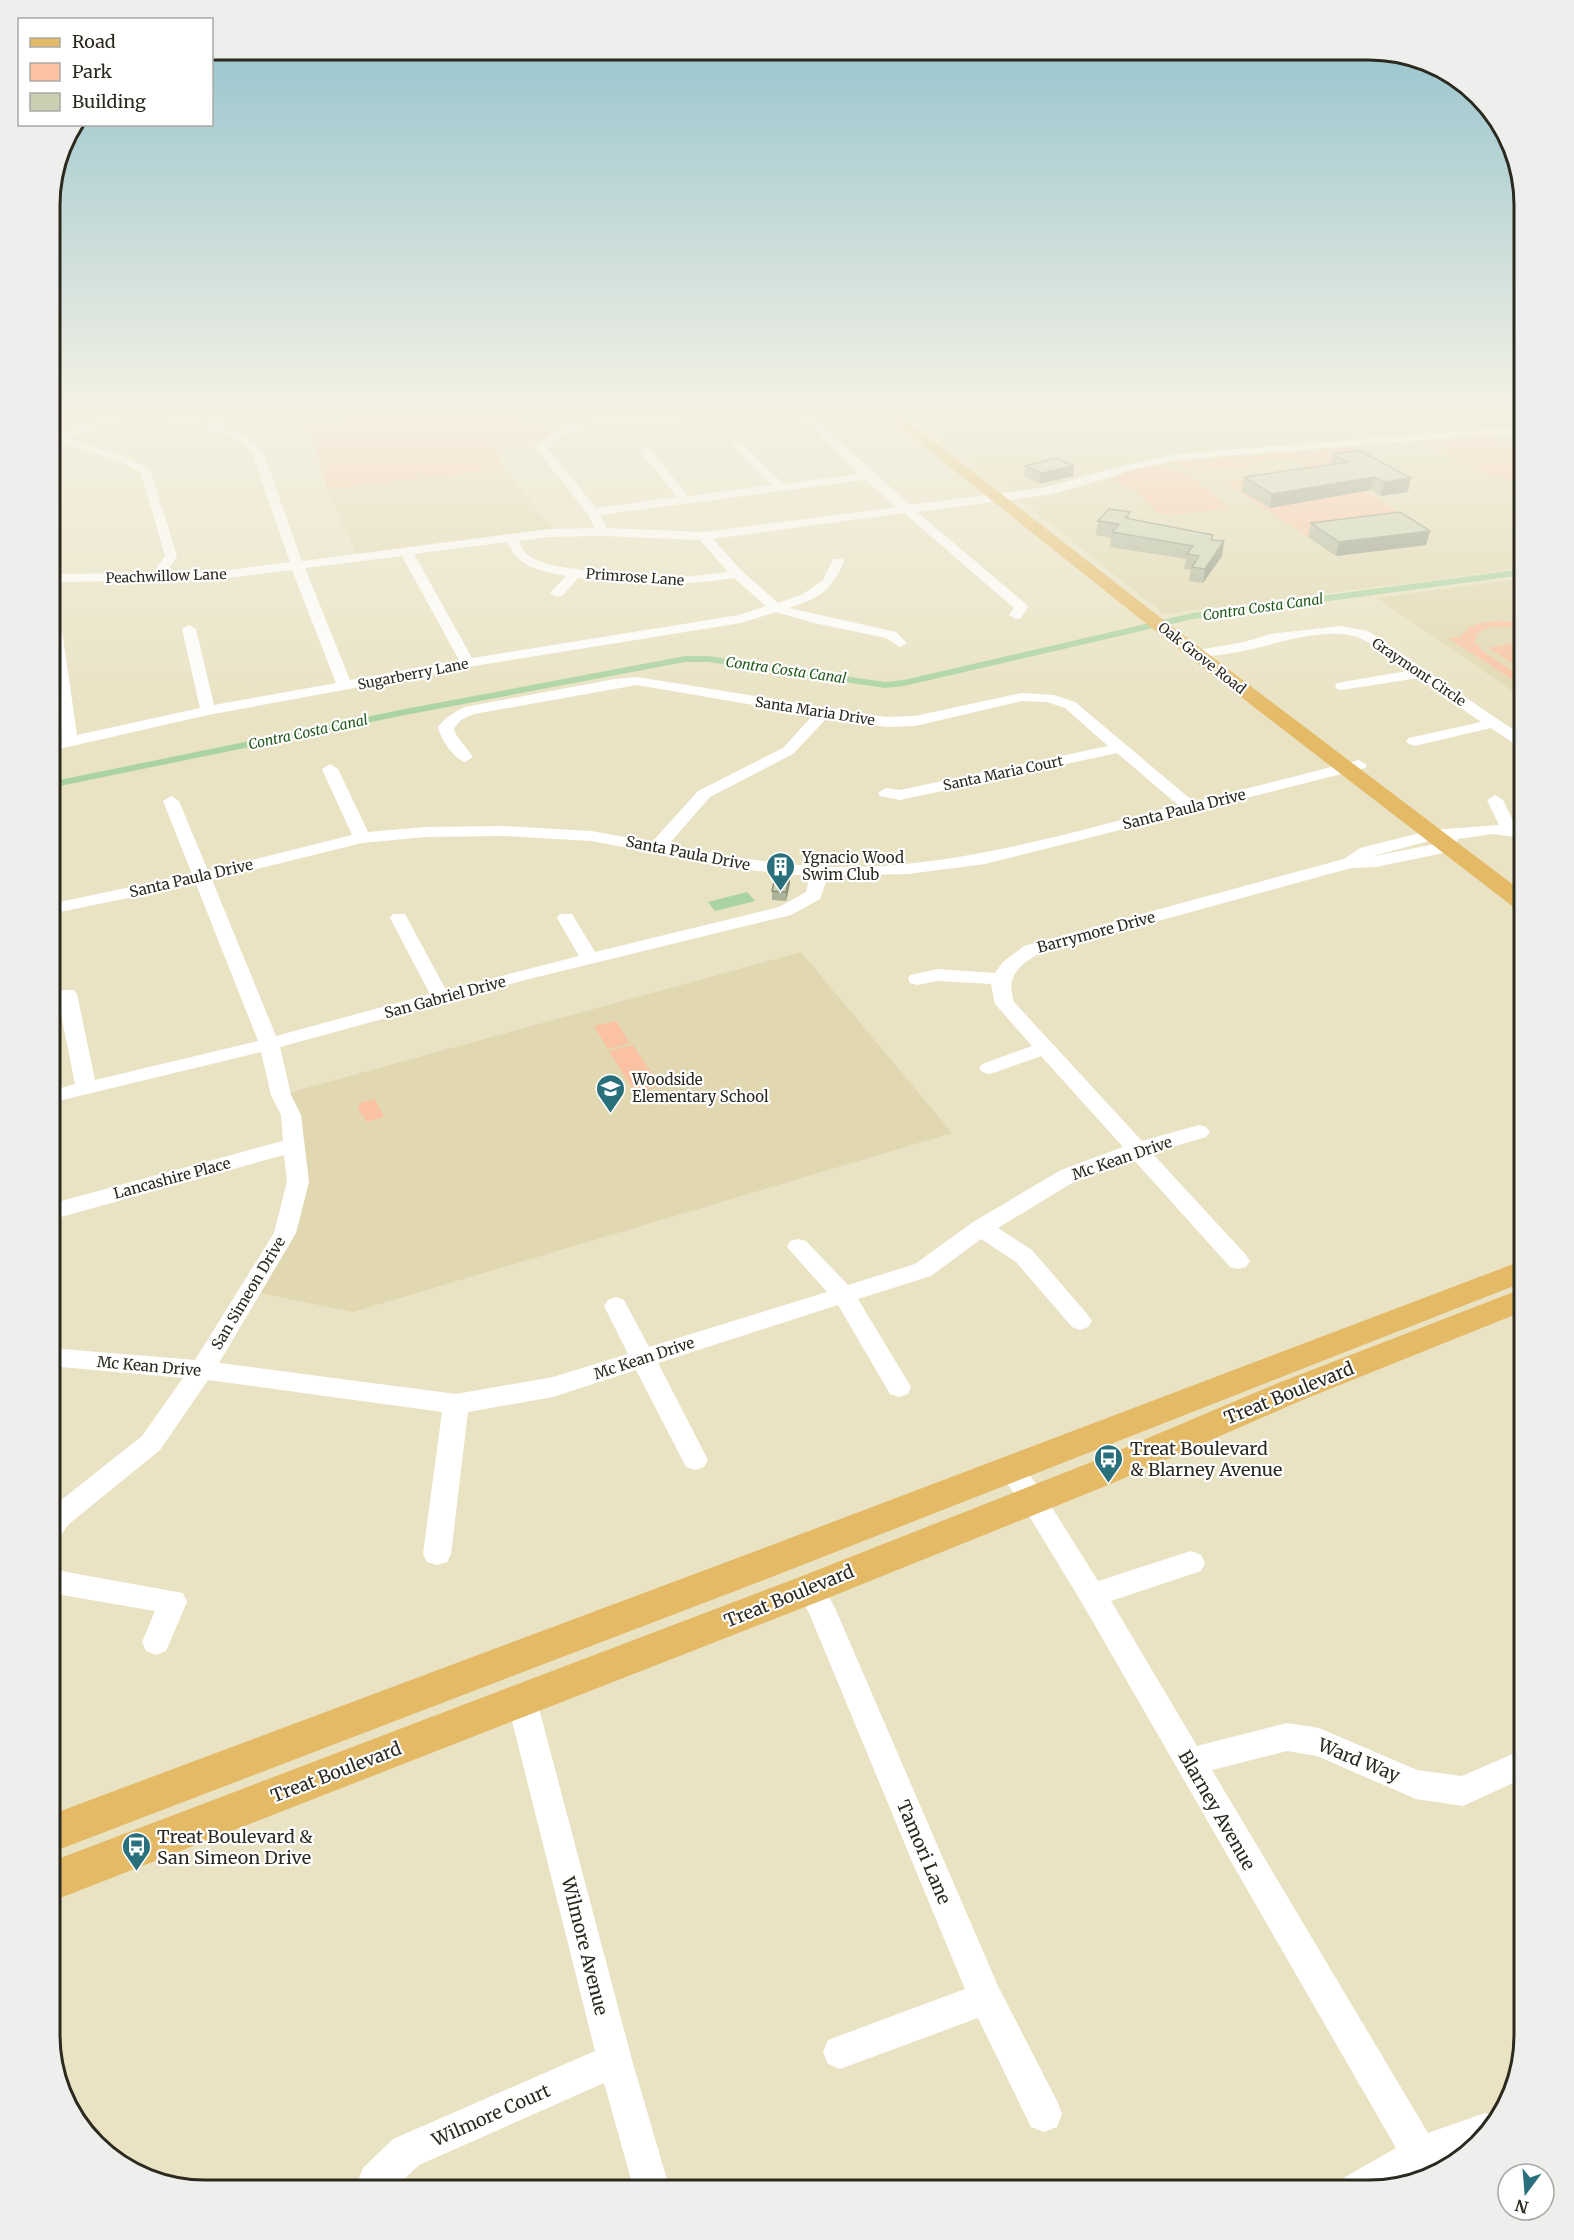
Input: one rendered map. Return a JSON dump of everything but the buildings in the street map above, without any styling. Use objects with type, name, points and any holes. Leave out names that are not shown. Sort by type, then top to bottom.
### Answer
[{"type":"main road","name":"Oak Grove Road","points":[[1017,513],[1119,593],[1163,620]]},
{"type":"main road","name":"Oak Grove Road","points":[[1036,513],[1204,653],[1352,766],[1514,896]]},
{"type":"main road","name":"Oak Grove Road","points":[[1443,839],[1514,885]]},
{"type":"main road","name":"Treat Boulevard","points":[[60,1830],[1010,1469],[1514,1274]]},
{"type":"main road","name":"Treat Boulevard","points":[[60,1878],[810,1589],[1032,1498],[1101,1473],[1289,1392],[1514,1303]]},
{"type":"street","points":[[156,578],[171,556],[158,513]]},
{"type":"street","points":[[278,513],[345,687]]},
{"type":"street","points":[[593,513],[603,532]]},
{"type":"street","name":"Peachwillow Lane","points":[[60,578],[213,576],[549,533],[603,532],[704,536],[883,513]]},
{"type":"street","points":[[914,513],[1021,607],[1016,615]]},
{"type":"street","points":[[704,536],[736,574],[776,608],[814,619],[891,635],[900,643]]},
{"type":"street","name":"Primrose Lane","points":[[511,538],[525,560],[547,568],[576,573],[667,581],[736,574]]},
{"type":"street","points":[[406,552],[468,663]]},
{"type":"street","name":"Sugarberry Lane","points":[[60,744],[208,711],[468,663],[741,619],[808,597],[828,582],[838,562]]},
{"type":"street","points":[[557,593],[576,573]]},
{"type":"street","points":[[189,629],[208,711]]},
{"type":"street","name":"Graymont Circle","points":[[1204,653],[1246,646],[1270,638],[1340,630],[1372,639],[1514,737]]},
{"type":"street","points":[[60,667],[70,742]]},
{"type":"street","points":[[1342,686],[1421,673]]},
{"type":"street","name":"Santa Maria Drive","points":[[465,757],[447,734],[446,727],[456,717],[470,710],[615,683],[637,681],[886,722],[915,721],[1022,697],[1048,698],[1070,705],[1190,807]]},
{"type":"street","points":[[657,847],[704,794],[788,751],[824,712]]},
{"type":"street","points":[[1414,741],[1495,723]]},
{"type":"street","name":"Santa Maria Court","points":[[886,793],[900,795],[1119,748]]},
{"type":"street","name":"Santa Paula Drive","points":[[60,907],[200,878],[362,838],[426,832],[504,831],[591,836],[747,865],[820,872],[908,869],[985,859],[1352,766]]},
{"type":"street","points":[[330,770],[362,838]]},
{"type":"street","points":[[1495,800],[1514,828]]},
{"type":"street","name":"San Simeon Drive","points":[[60,1516],[151,1443],[202,1370],[285,1233],[298,1182],[291,1115],[281,1095],[269,1044],[200,878],[171,801]]},
{"type":"street","points":[[1443,839],[1493,829],[1514,831]]},
{"type":"street","name":"Barrymore Drive","points":[[1000,980],[1011,962],[1031,950],[1350,864],[1366,852],[1443,839]]},
{"type":"street","name":"San Gabriel Drive","points":[[60,1094],[269,1044],[590,958],[785,910],[814,895],[820,872]]},
{"type":"street","points":[[399,918],[441,998]]},
{"type":"street","points":[[566,918],[590,958]]},
{"type":"street","points":[[917,979],[938,975],[1000,980],[999,990],[1005,1004],[1140,1149],[1238,1261]]},
{"type":"street","points":[[67,994],[86,1088]]},
{"type":"street","points":[[988,1068],[1045,1048]]},
{"type":"street","name":"Mc Kean Drive","points":[[60,1358],[202,1370],[456,1404],[553,1387],[923,1270],[981,1228],[1069,1175],[1140,1149],[1199,1132]]},
{"type":"street","name":"Lancashire Place","points":[[60,1209],[294,1145]]},
{"type":"street","points":[[981,1228],[1024,1256],[1080,1321]]},
{"type":"street","points":[[798,1247],[844,1295],[899,1387]]},
{"type":"street","points":[[616,1306],[695,1460]]},
{"type":"street","points":[[437,1554],[456,1404]]},
{"type":"street","name":"Blarney Avenue","points":[[1010,1469],[1032,1498],[1092,1595],[1420,2154]]},
{"type":"street","points":[[1092,1595],[1191,1563]]},
{"type":"street","points":[[60,1583],[172,1602],[156,1642]]},
{"type":"street","name":"Tamori Lane","points":[[810,1589],[826,1619],[986,1998],[1044,2114]]},
{"type":"street","name":"Wilmore Avenue","points":[[522,1701],[615,2061],[649,2180]]},
{"type":"street","name":"Ward Way","points":[[1189,1762],[1287,1737],[1319,1742],[1416,1784],[1462,1791],[1514,1768]]},
{"type":"street","points":[[840,2052],[986,1998]]},
{"type":"street","name":"Wilmore Court","points":[[377,2180],[406,2152],[615,2061]]},
{"type":"street","points":[[1376,2180],[1420,2154],[1472,2135]]},
{"type":"shaded area","points":[[338,513],[540,513],[556,533],[358,558]]},
{"type":"shaded area","points":[[1037,513],[1514,513],[1514,569],[1164,614]]},
{"type":"shaded area","points":[[1514,579],[1514,692],[1377,598]]},
{"type":"shaded area","points":[[747,892],[755,901],[715,911],[708,902]]},
{"type":"shaded area","name":"Woodside Elementary School","points":[[801,952],[952,1133],[353,1312],[250,1291],[298,1182],[281,1095]]},
{"type":"green space","points":[[1157,513],[1193,513],[1173,515]]},
{"type":"green space","points":[[1271,513],[1399,513],[1417,523],[1307,537]]},
{"type":"green space","points":[[1492,621],[1514,622],[1514,627],[1493,627],[1482,630],[1476,636],[1475,642],[1484,652],[1514,672],[1514,681],[1448,638],[1461,637],[1474,625]]},
{"type":"green space","points":[[1514,643],[1514,664],[1488,648]]},
{"type":"green space","points":[[616,1021],[630,1043],[608,1049],[594,1026]]},
{"type":"green space","points":[[633,1045],[660,1086],[635,1093],[609,1051]]},
{"type":"green space","points":[[375,1099],[384,1117],[367,1122],[358,1109],[360,1103]]},
{"type":"waterway","name":"Contra Costa Canal","points":[[60,783],[405,712],[685,659],[708,659],[885,685],[904,683],[1193,616],[1514,573]]},
{"type":"place","name":"Ygnacio Wood Swim Club","points":[[781,892]]},
{"type":"place","name":"Woodside Elementary School","points":[[611,1114]]},
{"type":"place","name":"Treat Boulevard & Blarney Avenue","points":[[1109,1484]]},
{"type":"place","name":"Treat Boulevard & San Simeon Drive","points":[[136,1872]]}]
